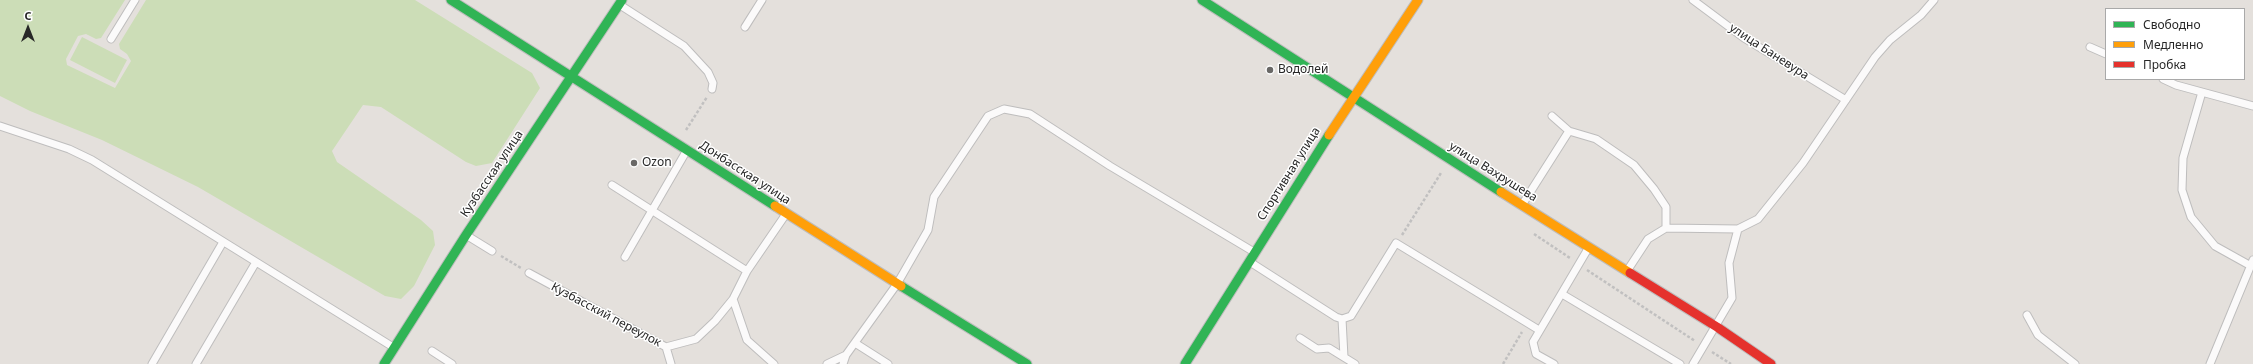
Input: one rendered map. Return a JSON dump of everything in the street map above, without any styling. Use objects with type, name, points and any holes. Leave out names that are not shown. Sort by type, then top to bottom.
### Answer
[{"type":"street","name":"Донбасская улица","points":[[451,0],[897,284],[1011,360],[1027,364]]},
{"type":"street","name":"улица Вахрушева","points":[[1202,0],[1716,327],[1771,364]]},
{"type":"street","name":"Спортивная улица","points":[[1185,364],[1353,96],[1418,0]]},
{"type":"street","name":"Кузбасская улица","points":[[384,364],[395,349],[466,235],[621,2]]},
{"type":"lane","points":[[111,39],[135,0]]},
{"type":"lane","points":[[745,27],[762,0]]},
{"type":"lane","name":"улица Баневура","points":[[1694,0],[1744,38],[1846,100]]},
{"type":"lane","points":[[1627,271],[1648,238],[1666,228],[1738,229],[1758,219],[1803,163],[1875,57],[1890,40],[1921,15],[1934,0]]},
{"type":"lane","points":[[621,2],[684,46],[708,72],[713,84],[712,90]]},
{"type":"lane","points":[[2090,47],[2105,54]]},
{"type":"lane","points":[[2166,80],[2253,106]]},
{"type":"lane","points":[[2202,92],[2183,158],[2182,190],[2191,217],[2215,246],[2252,263],[2210,364]]},
{"type":"lane","points":[[843,364],[846,355],[897,284],[928,230],[934,197],[988,116],[1004,109],[1030,114],[1110,166],[1254,252]]},
{"type":"lane","points":[[1552,116],[1556,122],[1569,131],[1596,139],[1634,165],[1654,189],[1666,207],[1666,228]]},
{"type":"lane","points":[[0,126],[69,149],[92,160],[395,349]]},
{"type":"lane","points":[[1522,205],[1569,131]]},
{"type":"lane","points":[[625,257],[687,150]]},
{"type":"lane","points":[[612,185],[747,272]]},
{"type":"lane","name":"Кузбасский переулок","points":[[529,273],[666,347],[696,339],[715,321],[734,299],[747,272],[786,214]]},
{"type":"lane","points":[[1693,364],[1732,298],[1730,263],[1738,229]]},
{"type":"lane","points":[[466,235],[492,251]]},
{"type":"lane","points":[[152,364],[223,242]]},
{"type":"lane","points":[[1249,262],[1336,317],[1342,319],[1351,316],[1396,244],[1539,330]]},
{"type":"lane","points":[[1554,364],[1536,354],[1533,342],[1589,246]]},
{"type":"lane","points":[[196,364],[256,262]]},
{"type":"lane","points":[[1562,294],[1680,364]]},
{"type":"lane","points":[[734,299],[747,340],[774,364]]},
{"type":"lane","points":[[2027,315],[2038,335],[2075,364]]},
{"type":"lane","points":[[1342,319],[1344,357]]},
{"type":"lane","points":[[1300,338],[1317,349],[1329,348],[1355,364]]},
{"type":"lane","points":[[855,343],[888,364]]},
{"type":"lane","points":[[666,347],[671,364]]},
{"type":"lane","points":[[432,351],[452,364]]},
{"type":"lane","points":[[827,364],[846,355]]},
{"type":"path","points":[[677,144],[712,90]]},
{"type":"path","points":[[1396,244],[1450,159]]},
{"type":"path","points":[[1434,169],[1447,178]]},
{"type":"path","points":[[1533,234],[1731,364]]},
{"type":"path","points":[[492,251],[529,273]]},
{"type":"path","points":[[1503,364],[1528,323]]},
{"type":"green space","points":[[0,0],[125,0],[101,38],[96,39],[86,34],[78,36],[66,59],[67,65],[115,88],[131,61],[127,54],[120,49],[119,44],[146,0],[415,0],[532,73],[540,88],[492,163],[476,166],[466,162],[381,107],[363,105],[332,151],[337,162],[421,220],[433,231],[435,245],[414,286],[401,299],[385,296],[198,187],[102,140],[30,111],[0,96]]},
{"type":"green space","points":[[82,37],[127,60],[115,83],[70,60]]},
{"type":"traffic: fast","points":[[451,0],[775,206]]},
{"type":"traffic: fast","points":[[384,364],[466,235],[622,0]]},
{"type":"traffic: fast","points":[[1202,0],[1501,192]]},
{"type":"traffic: fast","points":[[1185,364],[1329,135]]},
{"type":"traffic: fast","points":[[901,286],[1027,364]]},
{"type":"traffic: slow","points":[[1329,135],[1418,0]]},
{"type":"traffic: slow","points":[[1501,192],[1630,273]]},
{"type":"traffic: slow","points":[[775,206],[901,286]]},
{"type":"traffic: jam","points":[[1630,273],[1717,327],[1771,364]]},
{"type":"place","name":"Водолей","points":[[1270,70]]},
{"type":"place","name":"Ozon","points":[[634,163]]}]
